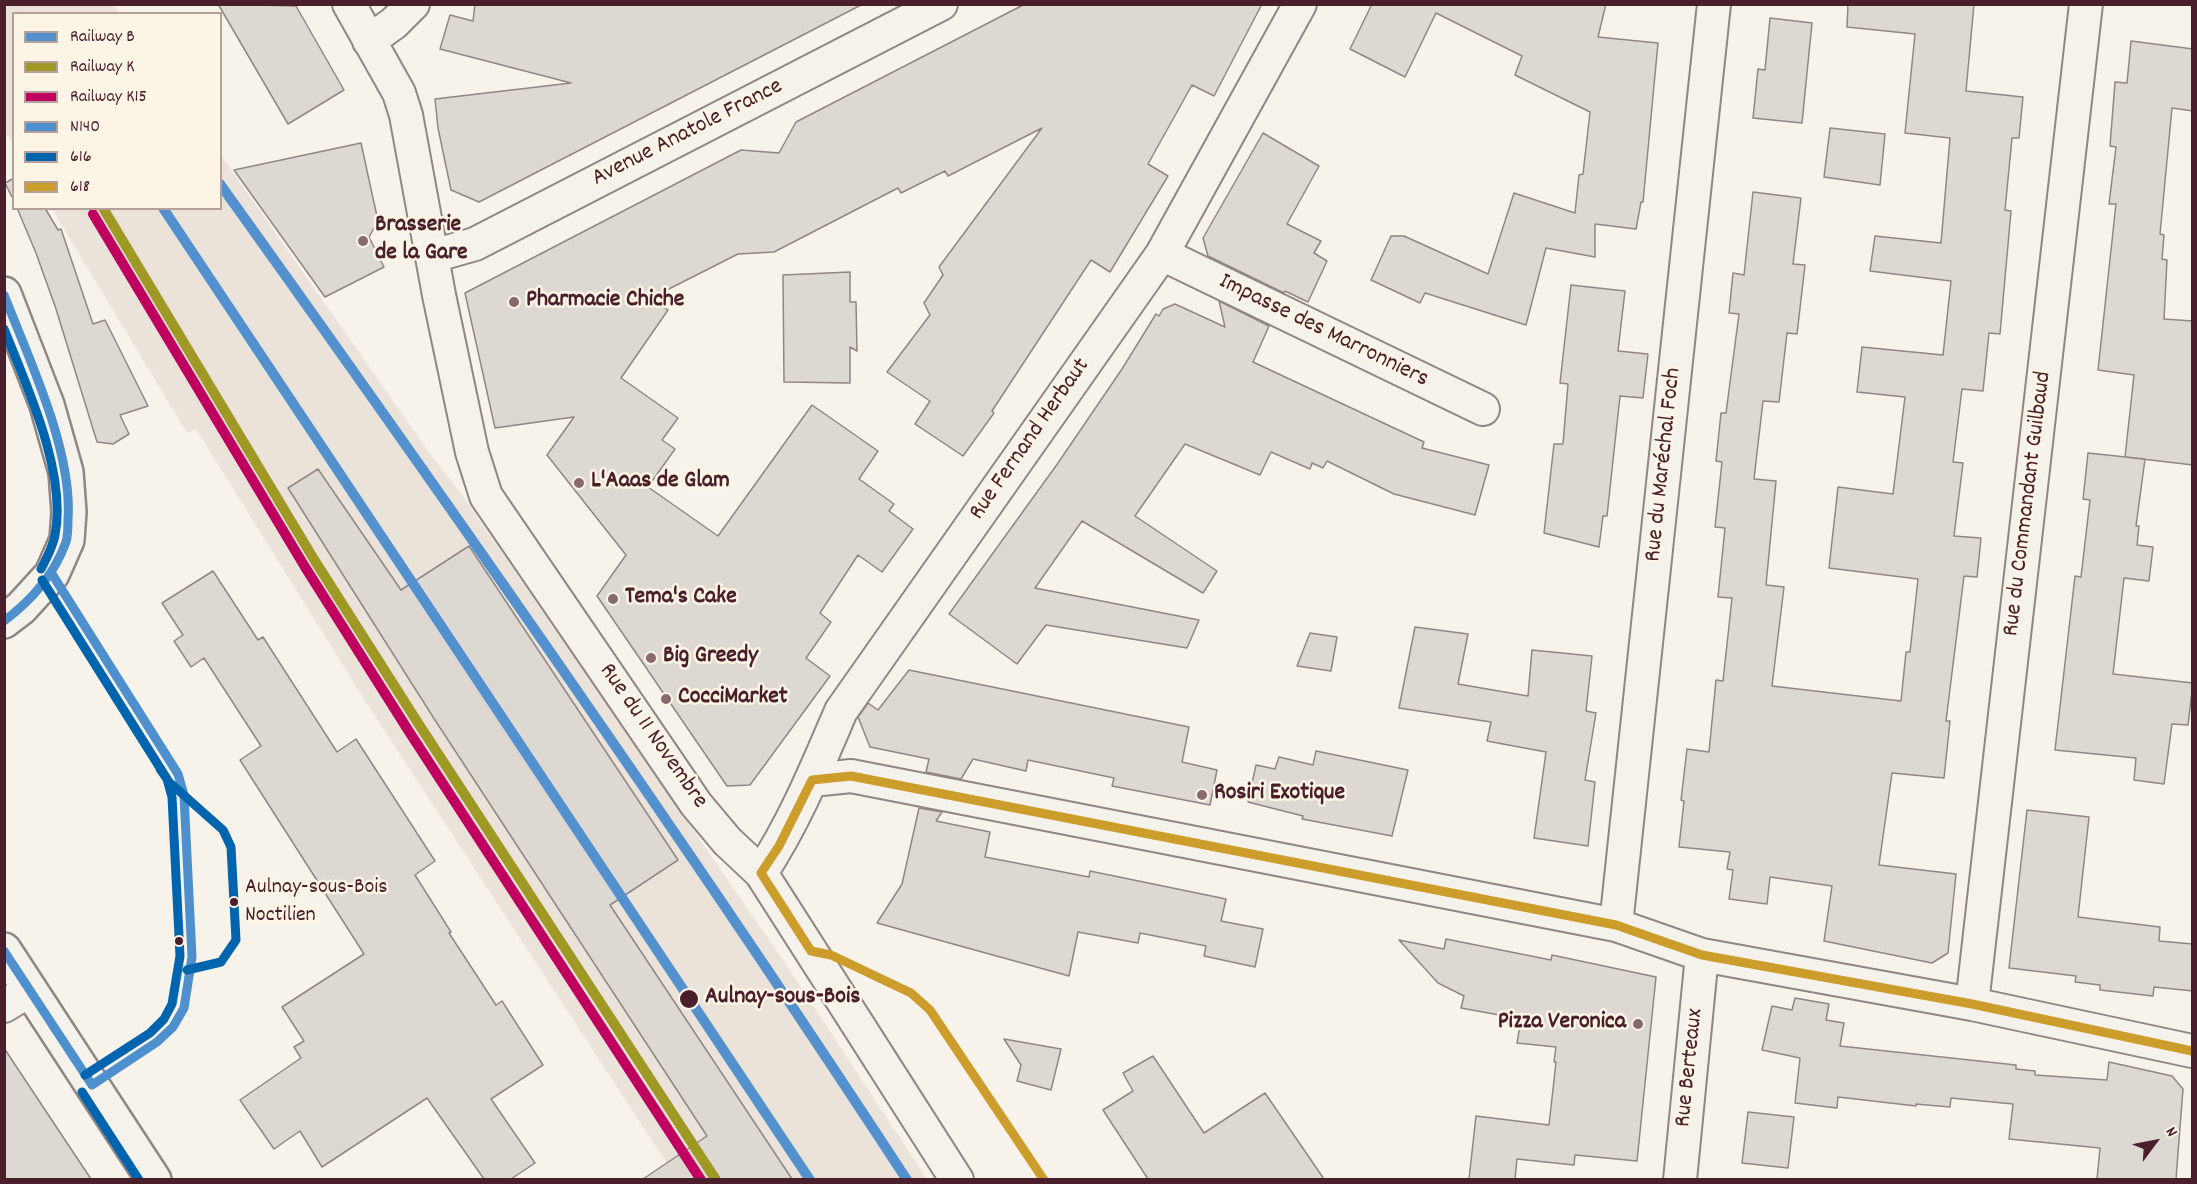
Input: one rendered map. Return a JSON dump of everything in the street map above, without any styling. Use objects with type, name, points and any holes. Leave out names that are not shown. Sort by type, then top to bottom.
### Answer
[{"type":"street","name":"Rue du 11 Novembre","points":[[349,4],[399,93],[406,115],[472,452],[486,496],[696,804],[727,841],[761,873],[957,1179]]},
{"type":"street","points":[[369,41],[394,23],[413,4]]},
{"type":"street","name":"Avenue Anatole France","points":[[433,256],[475,244],[941,4]]},
{"type":"street","name":"Rue Fernand Herbaut","points":[[761,873],[779,846],[812,780],[841,711],[1162,254],[1300,4]]},
{"type":"street","name":"Rue du Maréchal Foch","points":[[1616,925],[1714,4]]},
{"type":"street","name":"Rue du Commandant Guilbaud","points":[[1972,1004],[2086,4]]},
{"type":"street","name":"Impasse des Marronniers","points":[[1162,254],[1483,409]]},
{"type":"street","points":[[4,294],[47,405],[66,472],[69,512],[67,540],[52,574],[21,608],[4,621]]},
{"type":"street","points":[[812,780],[851,776],[1616,925],[1702,956],[1972,1004],[2193,1051]]},
{"type":"street","points":[[4,950],[17,998],[154,1179]]},
{"type":"street","name":"Rue Berteaux","points":[[1680,1179],[1702,956]]},
{"type":"shaded area","points":[[4,5],[113,5],[119,12],[12,12],[12,142],[5,132]]},
{"type":"shaded area","points":[[222,156],[428,451],[462,495],[783,960],[927,1179],[677,1179],[364,699],[196,429],[187,433],[53,210],[222,210]]},
{"type":"building","points":[[218,4],[296,6],[344,90],[288,124]]},
{"type":"building","points":[[475,4],[863,4],[479,202],[451,190],[438,128],[435,99],[571,83],[440,49],[450,15],[473,21]]},
{"type":"building","points":[[1025,4],[1262,4],[1214,96],[1192,85],[1148,164],[1168,176],[1110,272],[1091,260],[992,411],[994,413],[963,456],[915,424],[930,401],[887,372],[930,315],[924,303],[943,275],[939,267],[1042,128],[948,176],[945,171],[901,193],[898,188],[774,252],[738,254],[651,298],[668,310],[621,378],[678,418],[662,440],[675,449],[648,487],[718,536],[812,405],[878,451],[859,479],[894,504],[889,511],[913,529],[882,572],[858,555],[820,613],[831,622],[806,658],[830,676],[750,785],[727,786],[597,596],[626,555],[547,455],[574,417],[495,428],[465,293],[741,150],[779,153],[796,122]]},
{"type":"building","points":[[1372,4],[1606,4],[1598,37],[1658,43],[1643,202],[1641,202],[1636,229],[1595,224],[1595,257],[1546,248],[1526,325],[1425,293],[1420,303],[1371,280],[1391,236],[1404,236],[1488,274],[1514,193],[1575,213],[1579,175],[1583,174],[1590,112],[1515,75],[1522,56],[1436,13],[1405,77],[1350,49]]},
{"type":"building","points":[[1848,4],[1974,4],[1966,91],[2023,97],[2019,138],[2012,138],[2005,210],[2011,211],[2000,334],[1989,333],[1983,391],[1962,389],[1953,462],[1963,463],[1954,536],[1981,538],[1977,577],[1964,576],[1946,721],[1950,721],[1944,778],[1892,773],[1879,865],[1956,874],[1948,953],[1932,963],[1824,941],[1832,886],[1770,877],[1767,904],[1729,899],[1733,870],[1727,869],[1730,852],[1679,847],[1684,801],[1681,800],[1687,749],[1709,752],[1716,680],[1723,681],[1732,598],[1718,597],[1725,528],[1715,527],[1722,462],[1716,461],[1721,413],[1726,413],[1739,314],[1729,313],[1733,273],[1744,275],[1753,192],[1801,198],[1793,264],[1805,265],[1797,334],[1787,333],[1779,402],[1763,401],[1754,479],[1776,481],[1766,585],[1784,587],[1772,686],[1901,701],[1906,652],[1910,652],[1918,579],[1829,568],[1838,487],[1893,494],[1905,397],[1857,392],[1862,347],[1943,355],[1951,281],[1870,271],[1875,236],[1941,243],[1950,138],[1905,133],[1915,34],[1847,27]]},
{"type":"building","points":[[1770,18],[1812,23],[1802,123],[1753,118],[1758,69],[1765,70]]},
{"type":"building","points":[[2131,41],[2193,49],[2193,111],[2172,108],[2160,234],[2164,235],[2162,259],[2167,260],[2164,319],[2193,321],[2193,465],[2125,457],[2134,375],[2098,370],[2116,204],[2109,204],[2116,147],[2110,146],[2115,82],[2127,83]]},
{"type":"building","points":[[1830,128],[1885,134],[1880,185],[1824,177]]},
{"type":"building","points":[[1263,133],[1319,166],[1287,224],[1321,241],[1314,253],[1327,261],[1308,302],[1285,291],[1284,293],[1208,256],[1203,238]]},
{"type":"building","points":[[361,143],[378,221],[369,237],[384,267],[325,297],[234,170]]},
{"type":"building","points":[[12,179],[12,197],[5,183]]},
{"type":"building","points":[[18,210],[46,210],[58,230],[61,229],[93,324],[105,320],[148,406],[120,415],[129,434],[113,444],[97,442],[56,309]]},
{"type":"building","points":[[850,272],[850,302],[856,302],[857,351],[850,347],[850,383],[784,382],[783,275]]},
{"type":"building","points":[[1571,285],[1625,291],[1618,351],[1648,354],[1643,398],[1620,396],[1607,516],[1603,516],[1599,547],[1544,533],[1554,444],[1563,444],[1568,384],[1560,383]]},
{"type":"building","points":[[1219,301],[1269,326],[1253,362],[1424,442],[1422,448],[1489,465],[1475,515],[1394,494],[1327,461],[1323,468],[1312,463],[1310,469],[1271,452],[1260,475],[1185,444],[1135,516],[1217,571],[1203,593],[1082,521],[1035,588],[1199,620],[1187,648],[1046,625],[1017,664],[949,614],[1058,463],[1122,369],[1156,314],[1159,316],[1163,309],[1175,304],[1225,327]]},
{"type":"building","points":[[2088,453],[2145,459],[2136,526],[2139,526],[2137,545],[2153,547],[2149,581],[2124,578],[2113,674],[2193,683],[2188,725],[2172,724],[2164,784],[2134,780],[2136,758],[2055,750],[2075,576],[2081,577],[2090,500],[2083,499]]},
{"type":"building","points":[[318,469],[401,590],[469,546],[678,860],[610,905],[792,1179],[643,1179],[707,1136],[433,717],[288,488]]},
{"type":"building","points":[[213,571],[258,640],[263,637],[337,752],[356,739],[435,861],[415,875],[451,932],[449,933],[496,1005],[502,1001],[543,1065],[491,1099],[535,1163],[511,1179],[484,1179],[427,1098],[322,1167],[300,1131],[274,1149],[240,1100],[301,1058],[294,1047],[304,1041],[282,1007],[364,954],[240,760],[261,746],[204,658],[191,667],[174,641],[183,635],[162,603]]},
{"type":"building","points":[[1415,627],[1468,634],[1458,684],[1528,696],[1532,650],[1592,656],[1586,711],[1596,713],[1585,780],[1595,782],[1588,846],[1534,838],[1546,752],[1487,741],[1491,722],[1399,708]]},
{"type":"building","points":[[1310,633],[1337,637],[1331,671],[1297,666]]},
{"type":"building","points":[[909,670],[1189,727],[1182,762],[1217,770],[1210,805],[1112,786],[1114,778],[1028,760],[1026,771],[973,759],[961,779],[926,772],[929,759],[870,747],[858,717],[868,703],[878,710]]},
{"type":"building","points":[[1316,751],[1408,770],[1392,836],[1302,819],[1303,816],[1248,802],[1256,765],[1275,769],[1279,757],[1313,765]]},
{"type":"building","points":[[919,808],[942,812],[936,821],[990,832],[985,857],[1089,877],[1090,871],[1226,899],[1221,921],[1263,929],[1255,967],[1204,956],[1206,946],[1140,933],[1138,943],[1078,932],[1069,976],[877,923],[902,884]]},
{"type":"building","points":[[2027,810],[2089,817],[2078,917],[2160,927],[2159,941],[2193,944],[2193,991],[2154,987],[2153,996],[2100,990],[2100,985],[2075,982],[2076,976],[2009,968]]},
{"type":"building","points":[[1446,939],[1551,960],[1552,955],[1656,977],[1637,1161],[1575,1155],[1574,1165],[1517,1159],[1515,1179],[1469,1179],[1476,1116],[1549,1125],[1556,1047],[1517,1043],[1521,1019],[1461,1008],[1464,996],[1438,983],[1399,940],[1444,949]]},
{"type":"building","points":[[1795,998],[1829,1004],[1826,1020],[1844,1023],[1840,1046],[2016,1065],[2016,1069],[2035,1071],[2035,1075],[2107,1080],[2109,1062],[2172,1076],[2183,1089],[2176,1179],[2097,1179],[2100,1148],[2009,1139],[2013,1104],[1951,1098],[1950,1107],[1916,1104],[1916,1106],[1838,1097],[1837,1108],[1795,1103],[1800,1058],[1762,1050],[1772,1006],[1792,1010]]},
{"type":"building","points":[[1004,1039],[1061,1049],[1051,1090],[1017,1081],[1021,1065]]},
{"type":"building","points":[[4,1048],[67,1143],[91,1179],[4,1179]]},
{"type":"building","points":[[1153,1056],[1204,1133],[1265,1093],[1324,1179],[1148,1179],[1103,1110],[1133,1091],[1123,1073]]},
{"type":"building","points":[[1748,1112],[1794,1117],[1788,1168],[1742,1163]]},
{"type":"rail line","name":"B","points":[[222,187],[569,678],[907,1180]]},
{"type":"rail line","name":"K","points":[[104,210],[315,561],[716,1180]]},
{"type":"rail line","name":"B","points":[[164,210],[810,1180]]},
{"type":"rail line","name":"K15","points":[[93,214],[305,567],[408,730],[701,1180]]},
{"type":"transit line","name":"N140","points":[[4,295],[37,376],[57,435],[68,493],[68,534],[61,554],[41,586],[4,621]]},
{"type":"transit line","name":"616","points":[[4,329],[43,430],[55,484],[57,510],[55,535],[41,569]]},
{"type":"transit line","name":"N140","points":[[52,574],[178,774],[184,795],[192,957],[184,1008],[173,1027],[157,1042],[92,1085]]},
{"type":"transit line","name":"616","points":[[42,580],[167,779],[172,797],[180,956],[172,1004],[164,1019],[150,1033],[85,1075]]},
{"type":"transit line","name":"616","points":[[160,769],[169,782],[223,830],[231,847],[236,940],[221,962],[187,970]]},
{"type":"transit line","name":"618","points":[[1044,1180],[930,1010],[911,993],[831,955],[811,951],[761,873],[779,846],[812,780],[851,776],[1616,925],[1702,955],[1972,1004],[2192,1051]]},
{"type":"transit line","name":"N140","points":[[4,951],[92,1085]]},
{"type":"transit line","name":"616","points":[[82,1092],[139,1180]]},
{"type":"place","name":"Brasserie de la Gare","points":[[363,241]]},
{"type":"place","name":"Pharmacie Chiche","points":[[514,302]]},
{"type":"place","name":"L'Aaas de Glam","points":[[579,483]]},
{"type":"place","name":"Tema's Cake","points":[[613,599]]},
{"type":"place","name":"Big Greedy","points":[[651,658]]},
{"type":"place","name":"CocciMarket","points":[[666,699]]},
{"type":"place","name":"Rosiri Exotique","points":[[1202,795]]},
{"type":"place","name":"Aulnay-sous-Bois Noctilien","points":[[234,902]]},
{"type":"place","name":"Aulnay-sous-Bois","points":[[689,999]]},
{"type":"place","name":"Pizza Veronica","points":[[1638,1024]]}]
